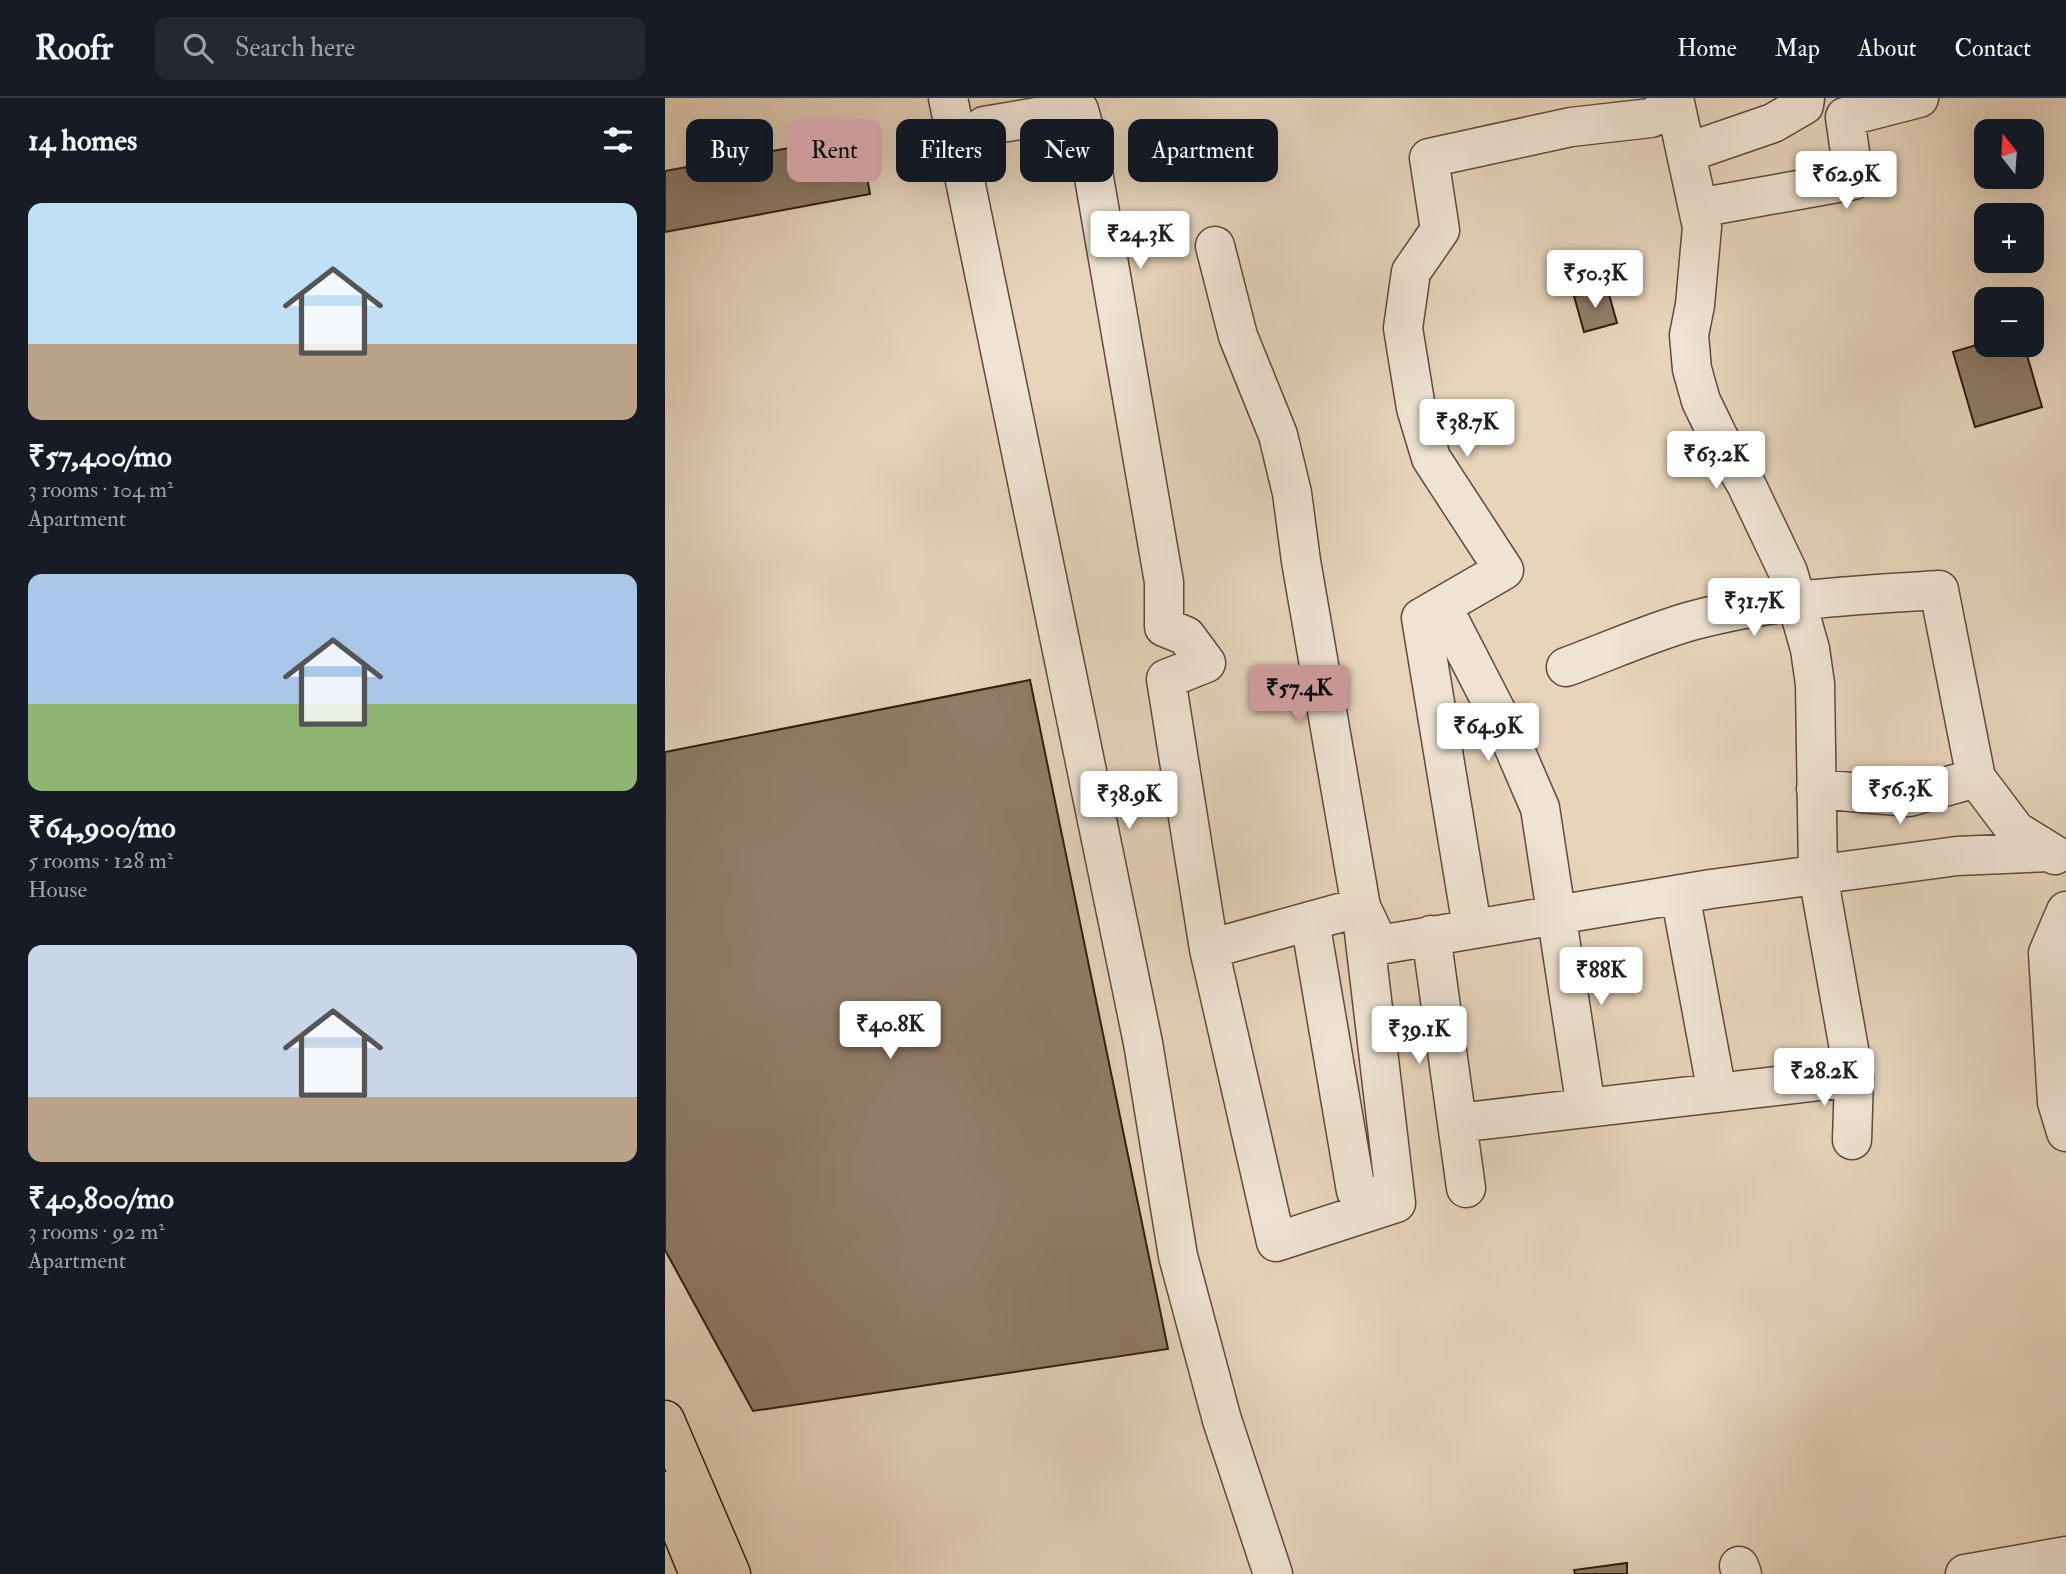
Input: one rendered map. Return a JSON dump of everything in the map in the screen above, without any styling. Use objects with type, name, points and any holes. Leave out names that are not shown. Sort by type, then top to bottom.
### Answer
[{"type":"main road","points":[[665,1420],[731,1574]]},
{"type":"main road","points":[[665,1491],[699,1574]]},
{"type":"street","points":[[948,98],[1143,1043],[1178,1256],[1222,1420],[1273,1574]]},
{"type":"street","points":[[1686,153],[1773,123],[1804,105],[1805,98]]},
{"type":"street","points":[[1698,208],[1854,180],[1845,117],[1919,98]]},
{"type":"street","points":[[1472,928],[1421,618],[1504,570],[1431,458],[1416,408],[1403,328],[1411,272],[1440,230],[1429,158],[1571,127],[1651,118],[1675,101],[1702,227],[1695,305],[1689,335],[1692,369],[1701,401],[1771,534],[1797,602],[1815,684],[1818,875],[1854,1077],[1853,1140]]},
{"type":"street","points":[[1006,122],[1092,104],[1087,144],[1164,582],[1164,627],[1186,636],[1206,663],[1166,678],[1209,950],[1276,1242],[1396,1203]]},
{"type":"street","points":[[1215,246],[1238,336],[1278,435],[1292,493],[1301,561],[1361,907],[1396,1203]]},
{"type":"street","points":[[1566,667],[1690,621],[1797,602],[1939,590],[1976,778],[2016,831],[2058,856]]},
{"type":"street","points":[[1442,606],[1508,734],[1540,808],[1585,1108]]},
{"type":"street","points":[[1816,789],[1909,797],[1976,778]]},
{"type":"street","points":[[1361,907],[1378,946],[1680,894],[1957,856],[2058,856]]},
{"type":"street","points":[[1680,894],[1717,1093]]},
{"type":"street","points":[[1209,950],[1361,907]]},
{"type":"street","points":[[2066,911],[2048,953],[2057,1102],[2066,1132]]},
{"type":"street","points":[[1310,922],[1356,1191],[1396,1203]]},
{"type":"street","points":[[1431,935],[1466,1188]]},
{"type":"street","points":[[1457,1124],[1854,1077]]},
{"type":"street","points":[[1965,1574],[2066,1556]]},
{"type":"building","points":[[787,148],[787,182],[868,182],[870,194],[665,232],[665,171],[686,167],[686,182],[773,182],[773,151]]},
{"type":"building","points":[[1607,287],[1617,323],[1584,332],[1574,296]]},
{"type":"building","points":[[1974,346],[1974,357],[2027,357],[2042,407],[1975,427],[1953,352]]},
{"type":"building","points":[[1030,680],[1168,1349],[753,1411],[665,1250],[665,752]]},
{"type":"building","points":[[1627,1563],[1627,1574],[1575,1574],[1574,1570]]}]
